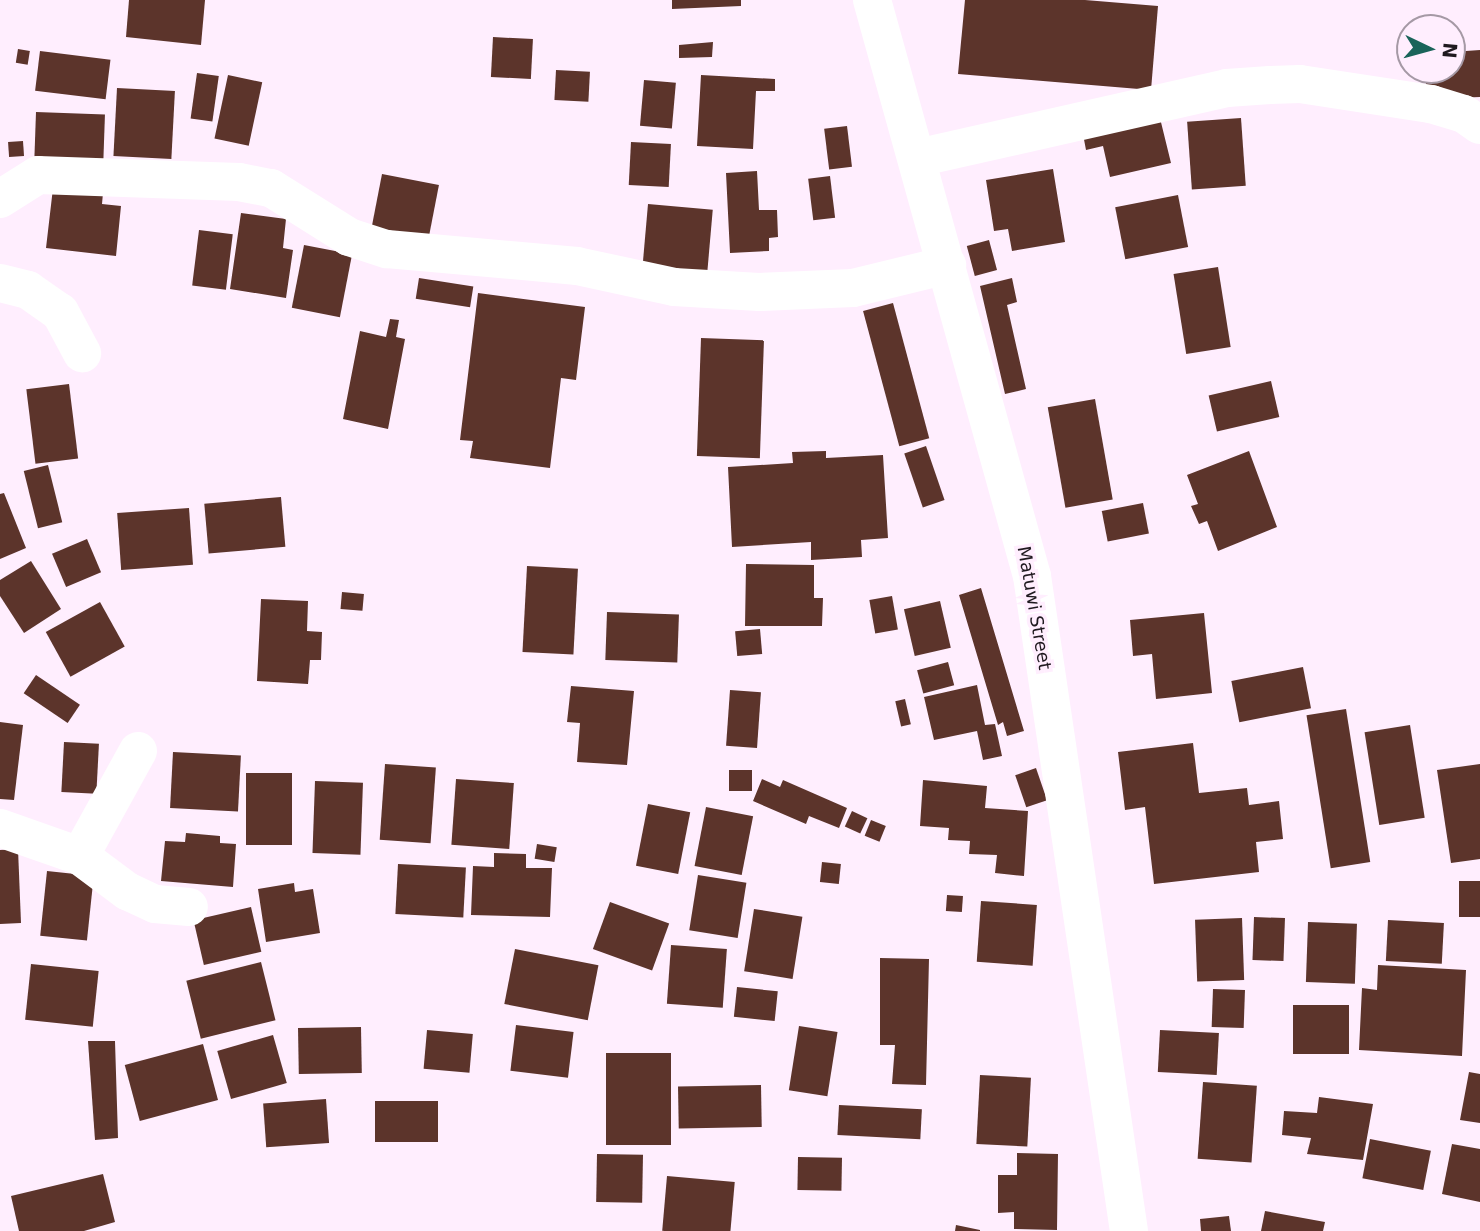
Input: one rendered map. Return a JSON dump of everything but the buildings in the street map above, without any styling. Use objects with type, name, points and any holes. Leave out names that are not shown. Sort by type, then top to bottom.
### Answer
[{"type":"street","name":"Matuwi Street","points":[[872,0],[1032,576],[1129,1231]]},
{"type":"street","points":[[918,158],[1227,88],[1270,85],[1300,85],[1431,104],[1464,114],[1480,125]]},
{"type":"street","points":[[0,199],[38,175],[239,182],[271,188],[349,237],[387,249],[578,266],[674,287],[759,292],[853,288],[947,265]]},
{"type":"street","points":[[0,283],[28,290],[60,312],[82,353]]},
{"type":"street","points":[[80,856],[138,751]]},
{"type":"street","points":[[0,828],[80,856],[127,891],[155,904],[189,907]]}]
